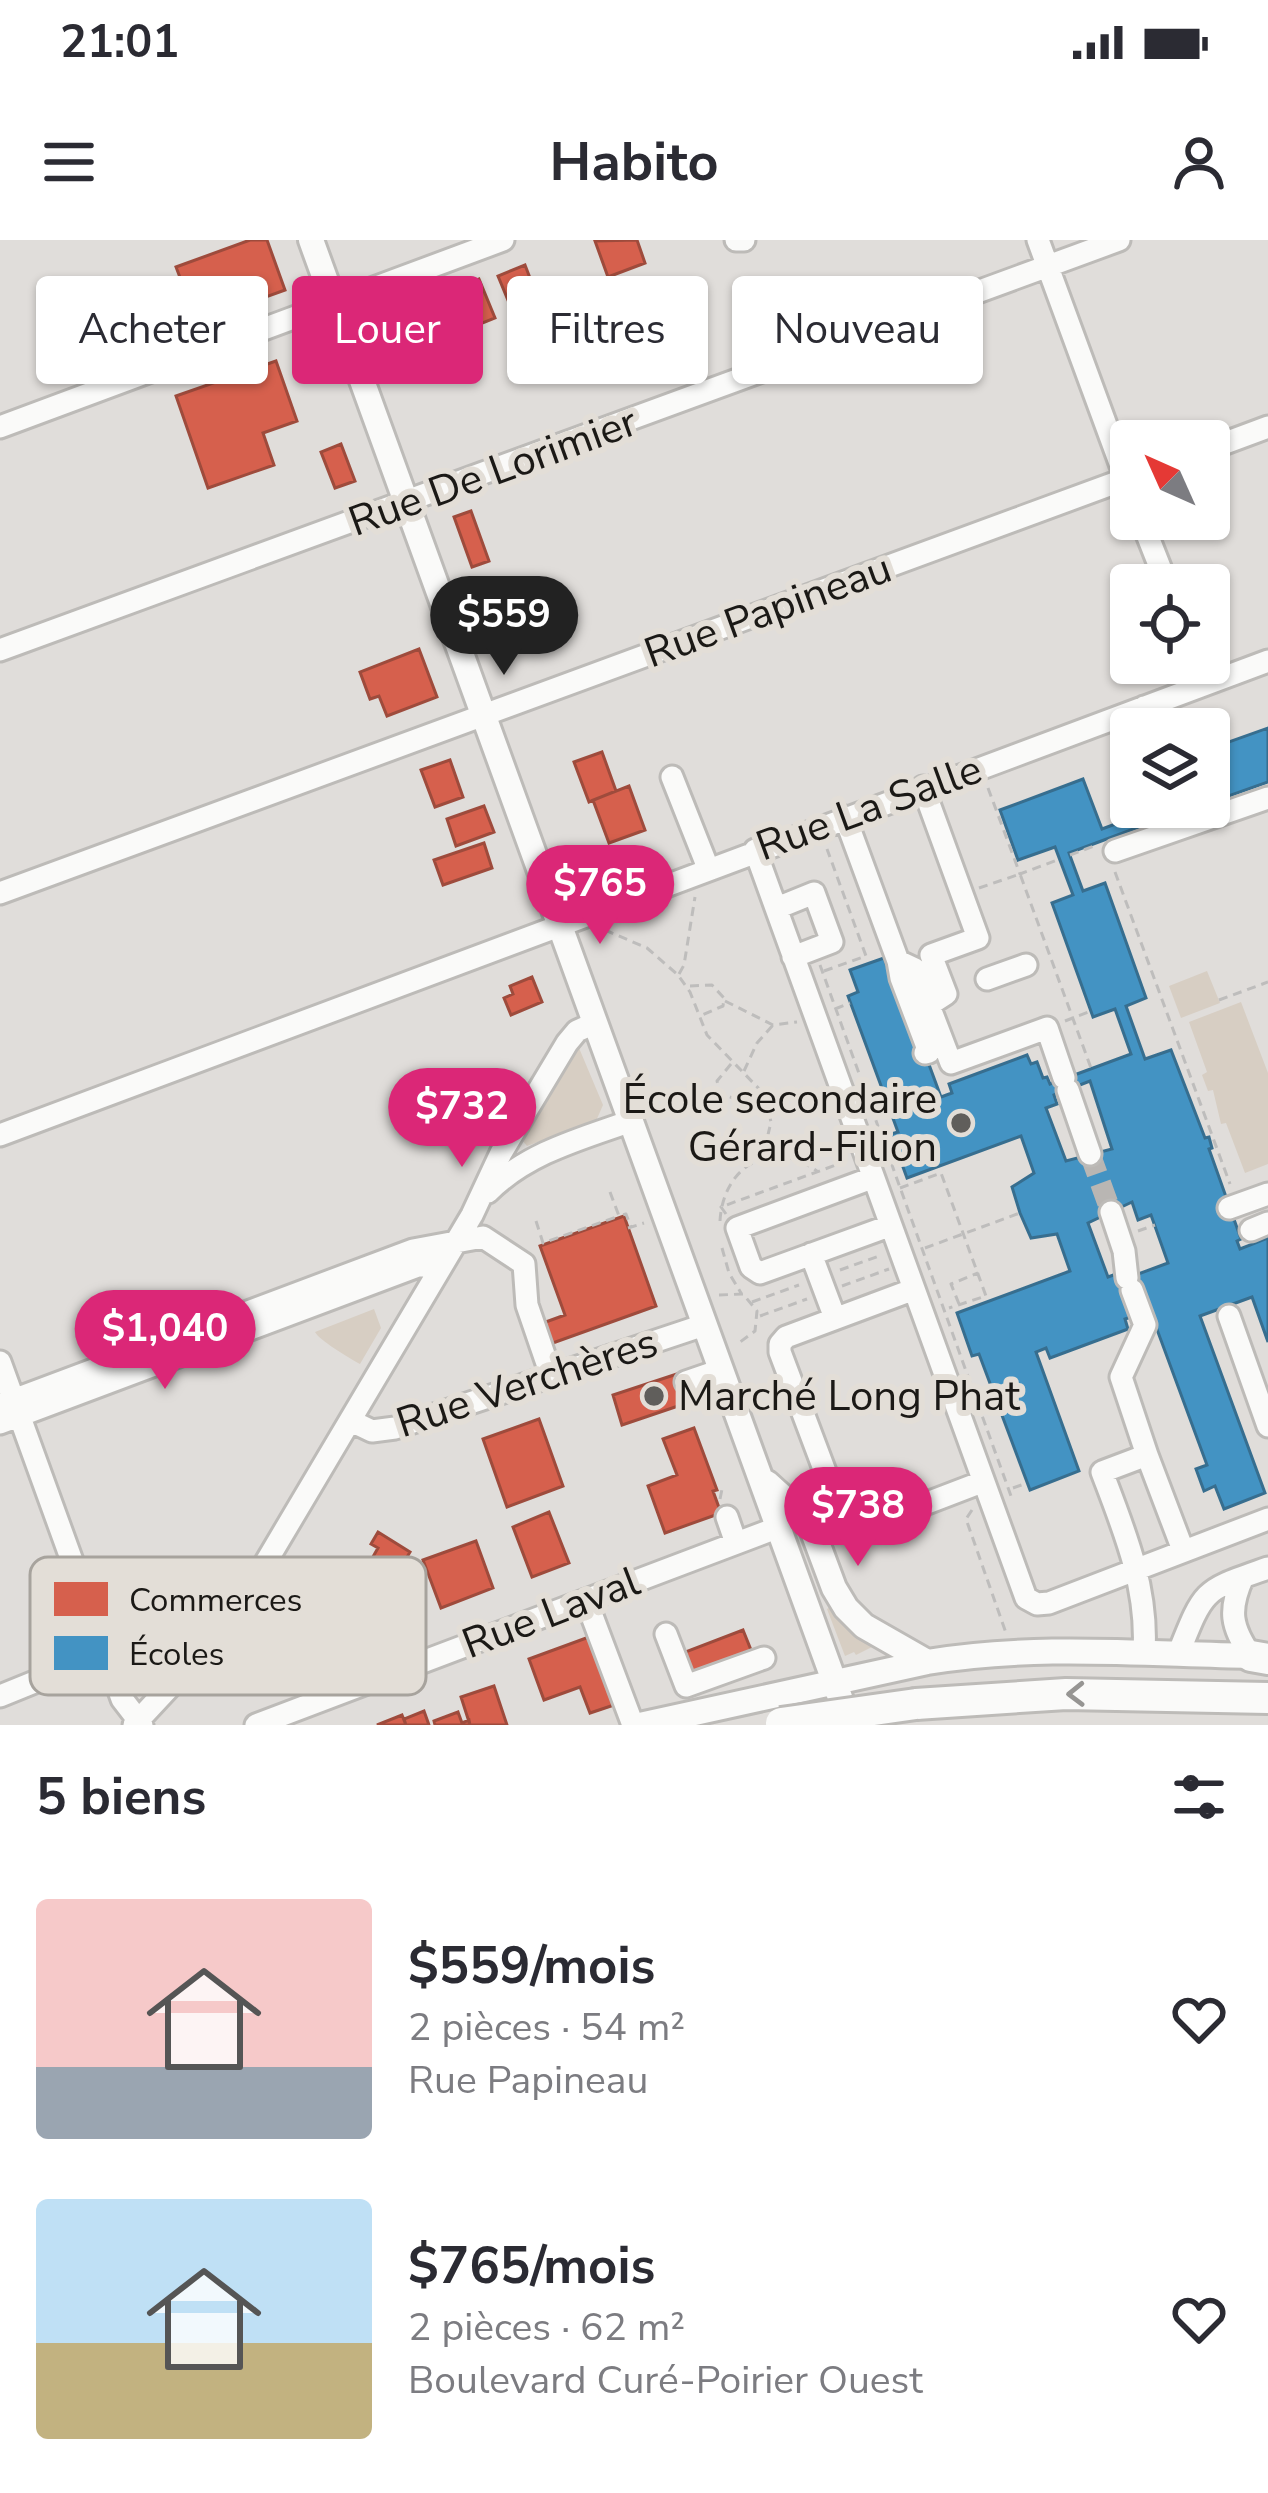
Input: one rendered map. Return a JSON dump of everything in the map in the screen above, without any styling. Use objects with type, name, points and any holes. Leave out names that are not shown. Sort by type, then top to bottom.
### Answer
[{"type":"highway","points":[[786,1717],[906,1715],[1089,1694],[1268,1698]]},
{"type":"main road","points":[[310,240],[324,276]]},
{"type":"main road","points":[[364,384],[850,1725]]},
{"type":"main road","points":[[760,1476],[809,1522],[846,1608],[864,1626],[921,1664]]},
{"type":"main road","points":[[636,1725],[786,1717],[835,1683],[1002,1653],[1144,1651],[1260,1658]]},
{"type":"main road","points":[[906,1715],[896,1693],[921,1664]]},
{"type":"street","points":[[406,276],[503,240]]},
{"type":"street","points":[[1038,240],[1110,432]]},
{"type":"street","name":"Rue De Lorimier","points":[[0,650],[1119,240]]},
{"type":"street","points":[[0,427],[292,319]]},
{"type":"street","points":[[1230,441],[1268,427]]},
{"type":"street","name":"Rue Papineau","points":[[0,893],[1110,490]]},
{"type":"street","name":"Rue La Salle","points":[[1230,668],[1268,661]]},
{"type":"street","name":"Rue La Salle","points":[[0,1135],[1144,707],[1184,684]]},
{"type":"street","points":[[672,777],[708,868]]},
{"type":"street","points":[[923,788],[978,938],[931,956],[946,994],[929,1005]]},
{"type":"street","points":[[1115,851],[1179,820],[1268,798]]},
{"type":"street","points":[[845,817],[929,1052],[925,1053]]},
{"type":"street","points":[[755,850],[1021,1589],[1033,1603],[1049,1603],[1268,1519]]},
{"type":"street","points":[[777,908],[814,893],[832,942],[793,957]]},
{"type":"street","points":[[898,961],[916,969],[951,1063],[1046,1028],[1090,1154]]},
{"type":"street","points":[[987,979],[1026,965]]},
{"type":"street","points":[[475,1210],[501,1153],[567,1042],[595,1023]]},
{"type":"street","points":[[267,1557],[490,1190],[520,1165],[631,1121]]},
{"type":"street","points":[[879,1185],[737,1228],[757,1272],[889,1226]]},
{"type":"street","points":[[1227,1201],[1268,1194]]},
{"type":"street","points":[[1111,1212],[1145,1324],[1121,1377],[1183,1550]]},
{"type":"street","points":[[7,1411],[413,1250],[483,1237],[524,1264],[527,1305],[551,1376]]},
{"type":"street","points":[[812,1254],[835,1318]]},
{"type":"street","points":[[7,1411],[418,1265],[441,1266]]},
{"type":"street","points":[[912,1289],[786,1337],[779,1347],[848,1530],[982,1482]]},
{"type":"street","points":[[1229,1316],[1268,1426]]},
{"type":"street","name":"Rue Verchères","points":[[351,1421],[372,1431],[385,1431],[704,1325]]},
{"type":"street","points":[[0,1363],[7,1411],[66,1557]]},
{"type":"street","points":[[686,1382],[721,1370]]},
{"type":"street","points":[[1144,1651],[1145,1619],[1136,1569],[1102,1472],[1148,1455]]},
{"type":"street","points":[[727,1517],[736,1543]]},
{"type":"street","name":"Rue Laval","points":[[426,1661],[779,1527]]},
{"type":"street","points":[[1179,1652],[1202,1598],[1216,1586],[1268,1568]]},
{"type":"street","points":[[1243,1577],[1233,1600],[1232,1621],[1260,1658]]},
{"type":"street","points":[[586,1600],[636,1725]]},
{"type":"street","points":[[660,1636],[686,1686],[764,1658]]},
{"type":"street","points":[[0,1696],[30,1684]]},
{"type":"street","points":[[121,1695],[139,1724],[165,1695]]},
{"type":"street","name":"Rue Laval","points":[[256,1725],[335,1695]]},
{"type":"path","points":[[988,788],[1091,1068]]},
{"type":"path","points":[[962,894],[1060,859]]},
{"type":"path","points":[[1116,874],[1232,1190],[1227,1201]]},
{"type":"path","points":[[678,975],[685,965],[695,895]]},
{"type":"path","points":[[603,929],[647,948],[678,975],[707,1035],[765,1095],[770,1108],[763,1156]]},
{"type":"path","points":[[817,958],[1012,1488],[1014,1495],[999,1500]]},
{"type":"path","points":[[1219,1000],[1268,984]]},
{"type":"path","points":[[687,986],[712,985],[725,1001],[772,1025],[804,1019]]},
{"type":"path","points":[[699,1017],[725,1001]]},
{"type":"path","points":[[820,1013],[850,1003]]},
{"type":"path","points":[[1073,1018],[1091,1011]]},
{"type":"path","points":[[743,1073],[751,1052],[772,1025]]},
{"type":"path","points":[[732,1063],[717,1081],[720,1093],[738,1100],[756,1085]]},
{"type":"path","points":[[743,1088],[750,1080]]},
{"type":"path","points":[[1187,1096],[1196,1092]]},
{"type":"path","points":[[721,1208],[848,1160]]},
{"type":"path","points":[[879,1185],[902,1187],[941,1173],[986,1296],[946,1309]]},
{"type":"path","points":[[610,1192],[619,1216]]},
{"type":"path","points":[[924,1248],[1020,1213]]},
{"type":"path","points":[[536,1221],[543,1243],[626,1214],[629,1228],[646,1222]]},
{"type":"path","points":[[1132,1233],[1155,1225]]},
{"type":"path","points":[[829,1274],[889,1252]]},
{"type":"path","points":[[834,1289],[895,1267]]},
{"type":"path","points":[[959,1306],[952,1282],[977,1273]]},
{"type":"path","points":[[752,1303],[812,1280]]},
{"type":"path","points":[[715,1296],[739,1293],[752,1303],[758,1317],[753,1334],[734,1346]]},
{"type":"path","points":[[758,1317],[818,1295]]},
{"type":"path","points":[[1012,1488],[1027,1483]]},
{"type":"path","points":[[974,1509],[966,1519],[1006,1637]]},
{"type":"shaded area","points":[[1207,971],[1220,1003],[1181,1018],[1169,986]]},
{"type":"shaded area","points":[[1241,1002],[1268,1073],[1268,1164],[1245,1173],[1226,1123],[1221,1124],[1213,1090],[1208,1091],[1202,1075],[1207,1072],[1189,1022]]},
{"type":"shaded area","points":[[579,1048],[603,1105],[596,1121],[527,1146],[521,1139]]},
{"type":"shaded area","points":[[374,1309],[381,1328],[360,1364],[315,1332]]},
{"type":"shaded area","points":[[834,1605],[876,1645],[845,1656],[827,1609]]},
{"type":"building: Commerces","points":[[250,240],[267,240],[285,290],[268,296],[268,276],[179,276],[176,267]]},
{"type":"building: Commerces","points":[[637,240],[645,263],[608,276],[595,241]]},
{"type":"building: Commerces","points":[[525,265],[529,276],[507,276],[507,298],[498,276]]},
{"type":"building: Commerces","points":[[483,289],[495,318],[483,323]]},
{"type":"building: Commerces","points":[[276,361],[297,421],[263,433],[274,465],[208,488],[176,396],[210,384],[268,384],[268,364]]},
{"type":"building: Commerces","points":[[341,444],[355,481],[335,488],[321,452]]},
{"type":"building: Commerces","points":[[471,511],[489,561],[472,567],[454,517]]},
{"type":"building: Commerces","points":[[419,649],[437,697],[387,716],[379,696],[370,699],[360,672]]},
{"type":"building: Commerces","points":[[602,752],[616,791],[589,802],[574,762]]},
{"type":"building: Commerces","points":[[450,760],[463,797],[435,807],[421,770]]},
{"type":"building: Commerces","points":[[629,786],[645,830],[609,843],[593,800]]},
{"type":"building: Commerces","points":[[484,806],[494,832],[456,846],[447,819]]},
{"type":"building: Commerces","points":[[484,843],[492,868],[443,885],[434,860]]},
{"type":"building: Commerces","points":[[532,977],[542,1002],[511,1015],[504,998],[513,994],[510,986]]},
{"type":"building: Commerces","points":[[624,1216],[656,1306],[550,1344],[543,1323],[565,1315],[540,1246]]},
{"type":"building: Commerces","points":[[677,1374],[687,1403],[622,1425],[613,1395]]},
{"type":"building: Commerces","points":[[539,1419],[563,1486],[507,1507],[483,1439]]},
{"type":"building: Commerces","points":[[694,1428],[721,1513],[665,1533],[648,1486],[677,1475],[663,1439]]},
{"type":"building: Commerces","points":[[549,1512],[569,1563],[532,1577],[513,1527]]},
{"type":"building: Commerces","points":[[378,1532],[410,1552],[407,1557],[373,1557],[378,1548],[371,1544]]},
{"type":"building: Commerces","points":[[476,1541],[493,1588],[441,1608],[426,1559]]},
{"type":"building: Commerces","points":[[743,1630],[751,1650],[741,1654],[743,1658],[690,1679],[680,1654]]},
{"type":"building: Commerces","points":[[589,1637],[614,1705],[590,1713],[580,1687],[544,1700],[529,1659]]},
{"type":"building: Commerces","points":[[494,1686],[507,1725],[470,1725],[461,1697]]},
{"type":"building: Commerces","points":[[424,1711],[429,1725],[406,1725],[404,1719]]},
{"type":"building: Commerces","points":[[458,1712],[462,1723],[469,1720],[470,1725],[435,1725],[434,1721]]},
{"type":"building: Commerces","points":[[402,1715],[406,1725],[377,1725]]},
{"type":"building: Écoles","points":[[1268,728],[1268,782],[1230,796],[1230,742]]},
{"type":"building: Écoles","points":[[1083,779],[1102,829],[1136,828],[1069,853],[1083,891],[1105,883],[1146,998],[1126,1006],[1145,1059],[1171,1050],[1205,1138],[1209,1137],[1241,1239],[1237,1241],[1240,1249],[1268,1238],[1268,1342],[1252,1297],[1200,1316],[1265,1493],[1224,1509],[1215,1486],[1204,1491],[1196,1469],[1207,1465],[1141,1286],[1131,1317],[1125,1319],[1128,1329],[1050,1358],[1046,1348],[1036,1352],[1079,1471],[1030,1490],[979,1354],[972,1356],[957,1313],[1070,1271],[1057,1234],[1031,1238],[1020,1213],[1012,1187],[1034,1173],[1021,1136],[907,1178],[891,1134],[898,1132],[848,996],[858,992],[850,970],[884,958],[892,980],[897,978],[941,1097],[952,1093],[949,1084],[1027,1055],[1050,1084],[1131,1054],[1115,1009],[1093,1017],[1052,903],[1073,895],[1055,847],[1018,860],[1000,810]],"holes":[[[1090,1081],[1112,1149],[1066,1161],[1046,1108],[1057,1104],[1054,1095]],[[1132,1202],[1138,1220],[1151,1215],[1168,1263],[1122,1280],[1119,1273],[1108,1277],[1088,1223]]]},
{"type":"tunnel","points":[[1090,1154],[1111,1212]]},
{"type":"place","name":"École secondaire Gérard-Filion","points":[[961,1123]]},
{"type":"place","name":"Marché Long Phat","points":[[654,1396]]}]
